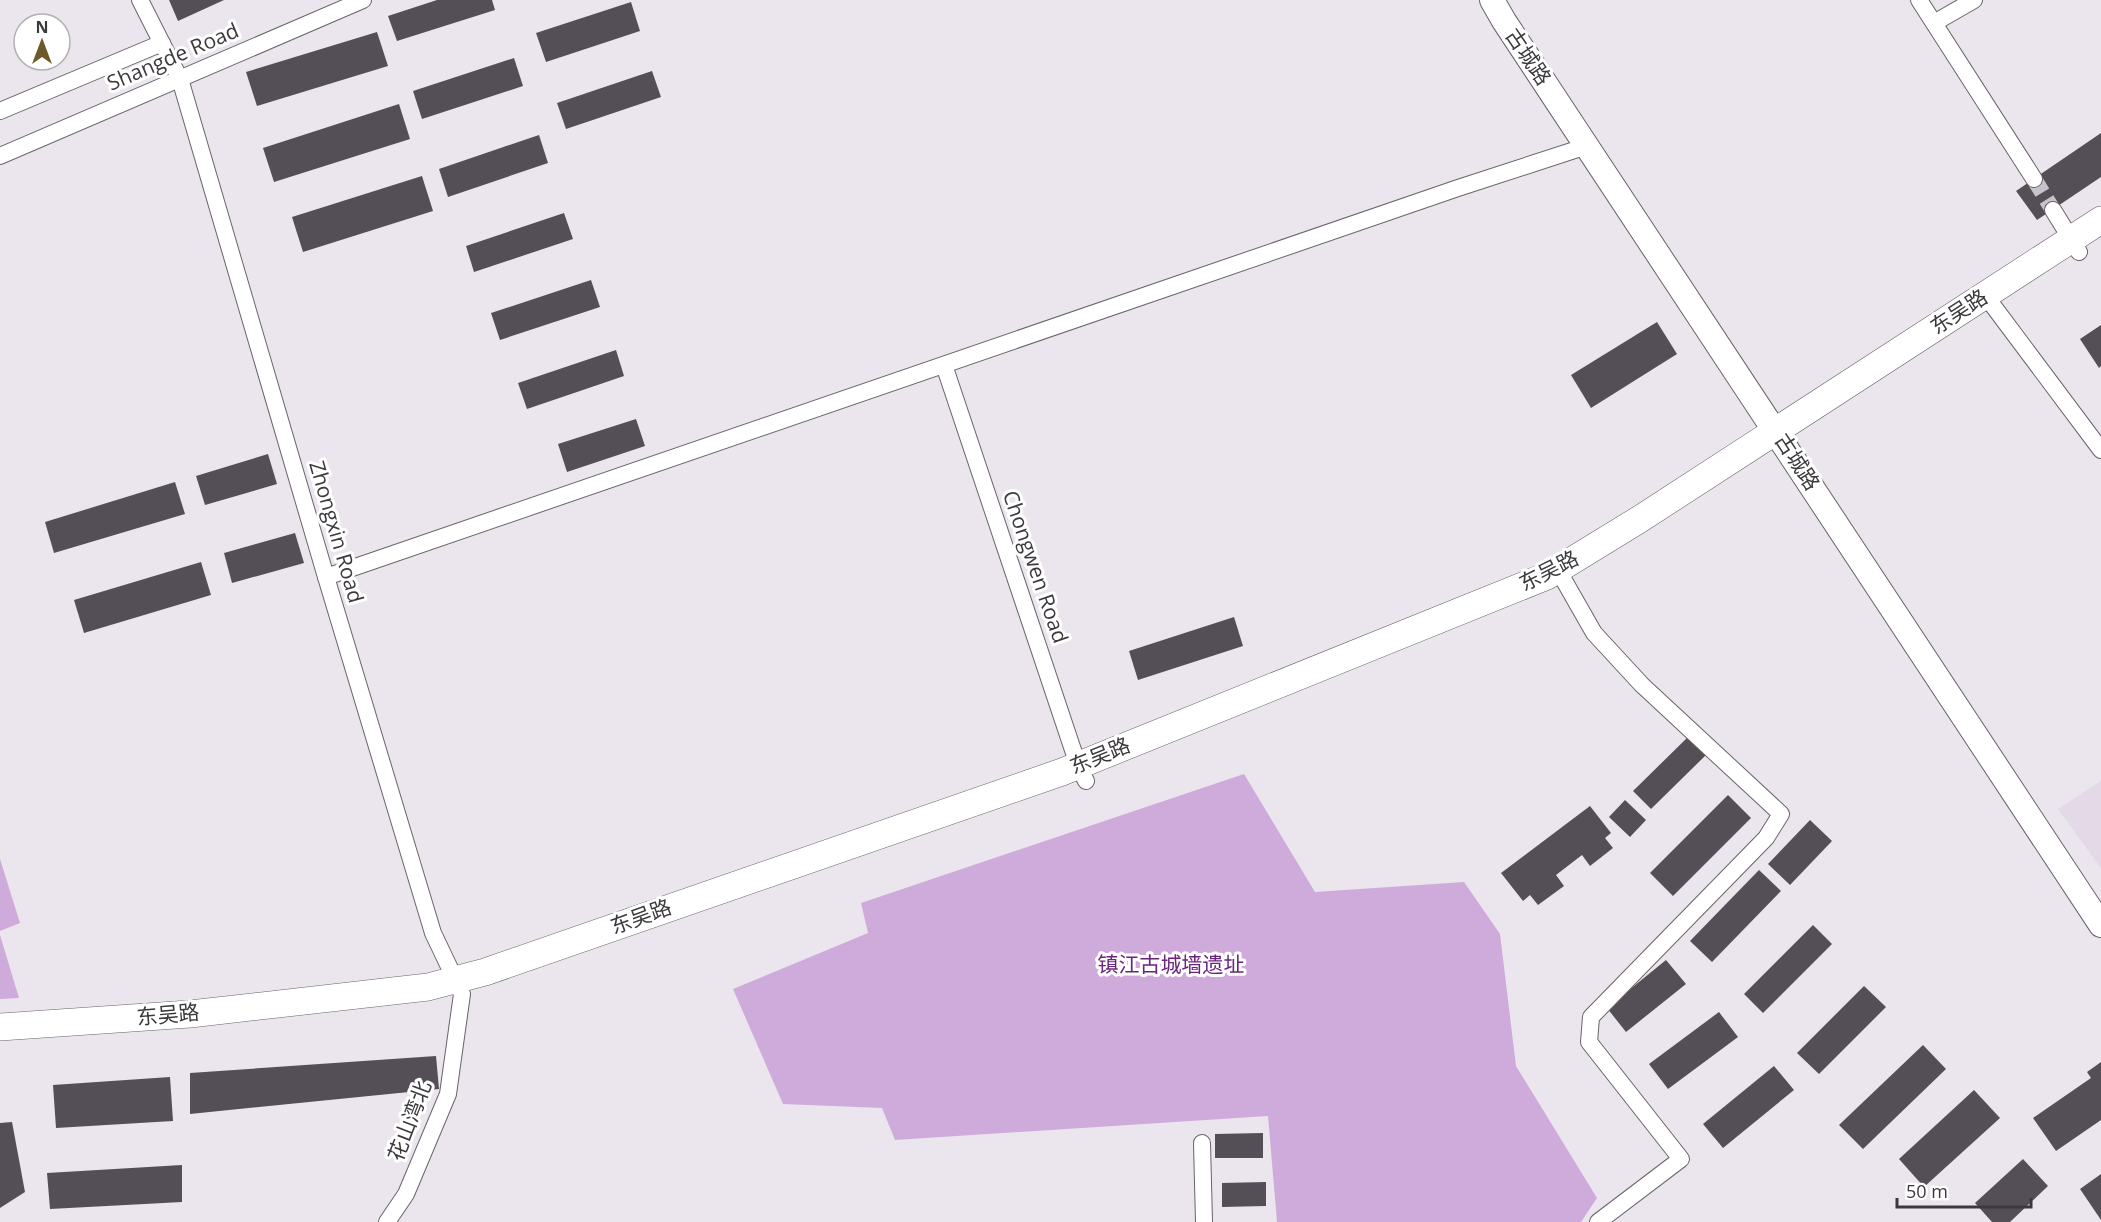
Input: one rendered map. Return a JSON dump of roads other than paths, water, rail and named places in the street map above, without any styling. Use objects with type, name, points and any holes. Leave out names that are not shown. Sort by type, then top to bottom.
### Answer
[{"type":"main road","name":"东吴路","points":[[0,1027],[190,1014],[428,987],[490,986],[735,900],[1082,773],[1543,594],[1561,576],[2084,243],[2101,220]]},
{"type":"main road","name":"东吴路","points":[[0,1042],[191,1028],[431,1002],[459,987]]},
{"type":"street","name":"Zhongxin Road","points":[[140,0],[180,79],[433,933],[459,987]]},
{"type":"street","name":"Shangde Road","points":[[0,156],[363,0]]},
{"type":"street","name":"古城路","points":[[1492,0],[2101,925]]},
{"type":"street","points":[[1919,0],[2034,179]]},
{"type":"street","points":[[1934,23],[1974,0]]},
{"type":"street","points":[[0,111],[162,43]]},
{"type":"street","points":[[326,577],[1458,188],[1587,146]]},
{"type":"street","points":[[2053,210],[2084,243]]},
{"type":"street","points":[[1990,301],[2101,450]]},
{"type":"street","name":"Chongwen Road","points":[[944,365],[1082,773]]},
{"type":"street","points":[[1561,576],[1594,633],[1642,685],[1781,814],[1766,838],[1591,1017],[1590,1042],[1682,1159],[1598,1222]]},
{"type":"street","name":"花山湾北","points":[[387,1222],[406,1194],[448,1094],[459,987]]},
{"type":"street","points":[[1202,1143],[1204,1222]]},
{"type":"tunnel","points":[[2034,179],[2053,210]]},
{"type":"park label","name":"镇江古城墙遗址","points":[[1171,965]]}]
